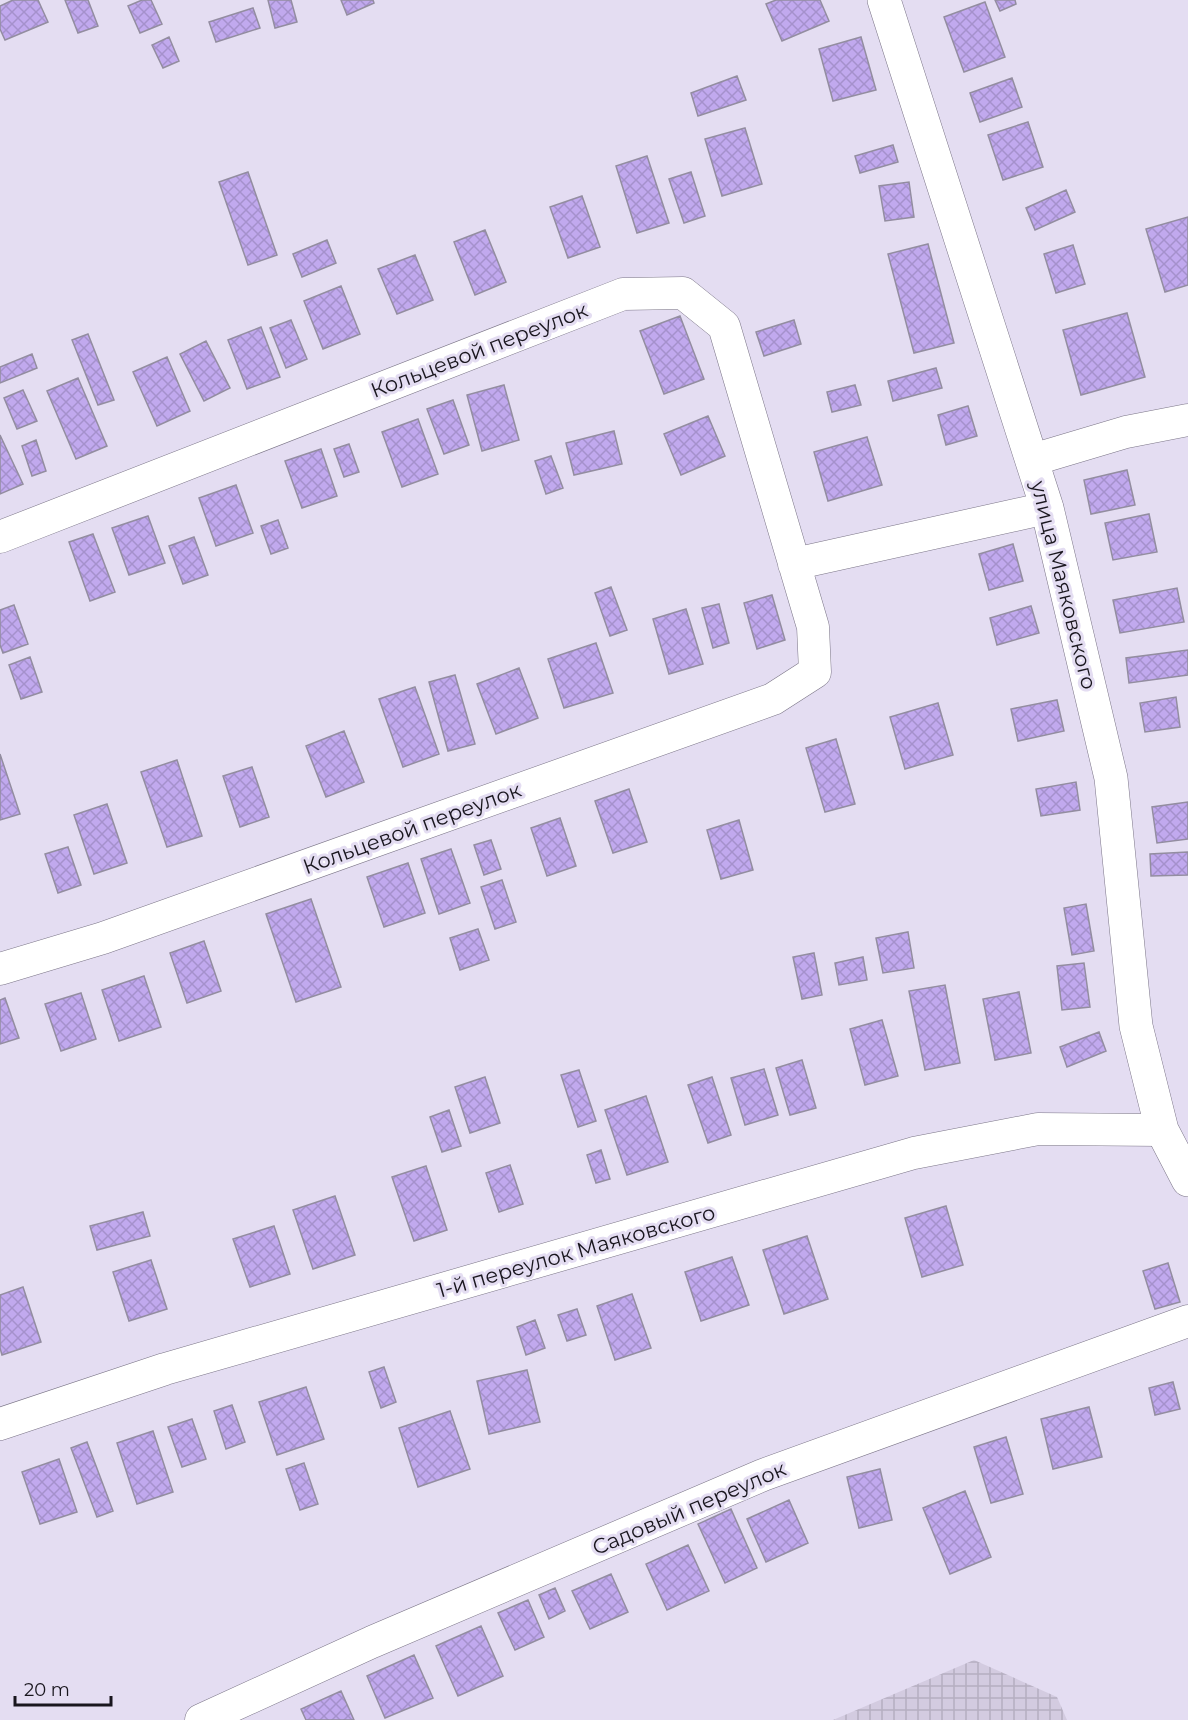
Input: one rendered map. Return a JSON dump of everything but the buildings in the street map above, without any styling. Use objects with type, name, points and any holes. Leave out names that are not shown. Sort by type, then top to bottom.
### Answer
[{"type":"street","name":"улица Маяковского","points":[[884,0],[1047,508],[1112,778],[1136,1026],[1162,1130],[1188,1180]]},
{"type":"street","name":"Кольцевой переулок","points":[[0,537],[623,294],[683,293],[724,326],[813,627],[815,672],[773,699],[103,938],[0,969]]},
{"type":"street","points":[[1032,460],[1126,432],[1188,420]]},
{"type":"street","points":[[794,564],[1047,508]]},
{"type":"street","name":"1-й переулок Маяковского","points":[[0,1424],[176,1366],[914,1153],[1038,1129],[1162,1130]]},
{"type":"street","name":"Садовый переулок","points":[[201,1720],[372,1642],[763,1475],[1188,1321]]},
{"type":"shaded area","points":[[974,1660],[1057,1697],[1067,1720],[833,1720]]}]
